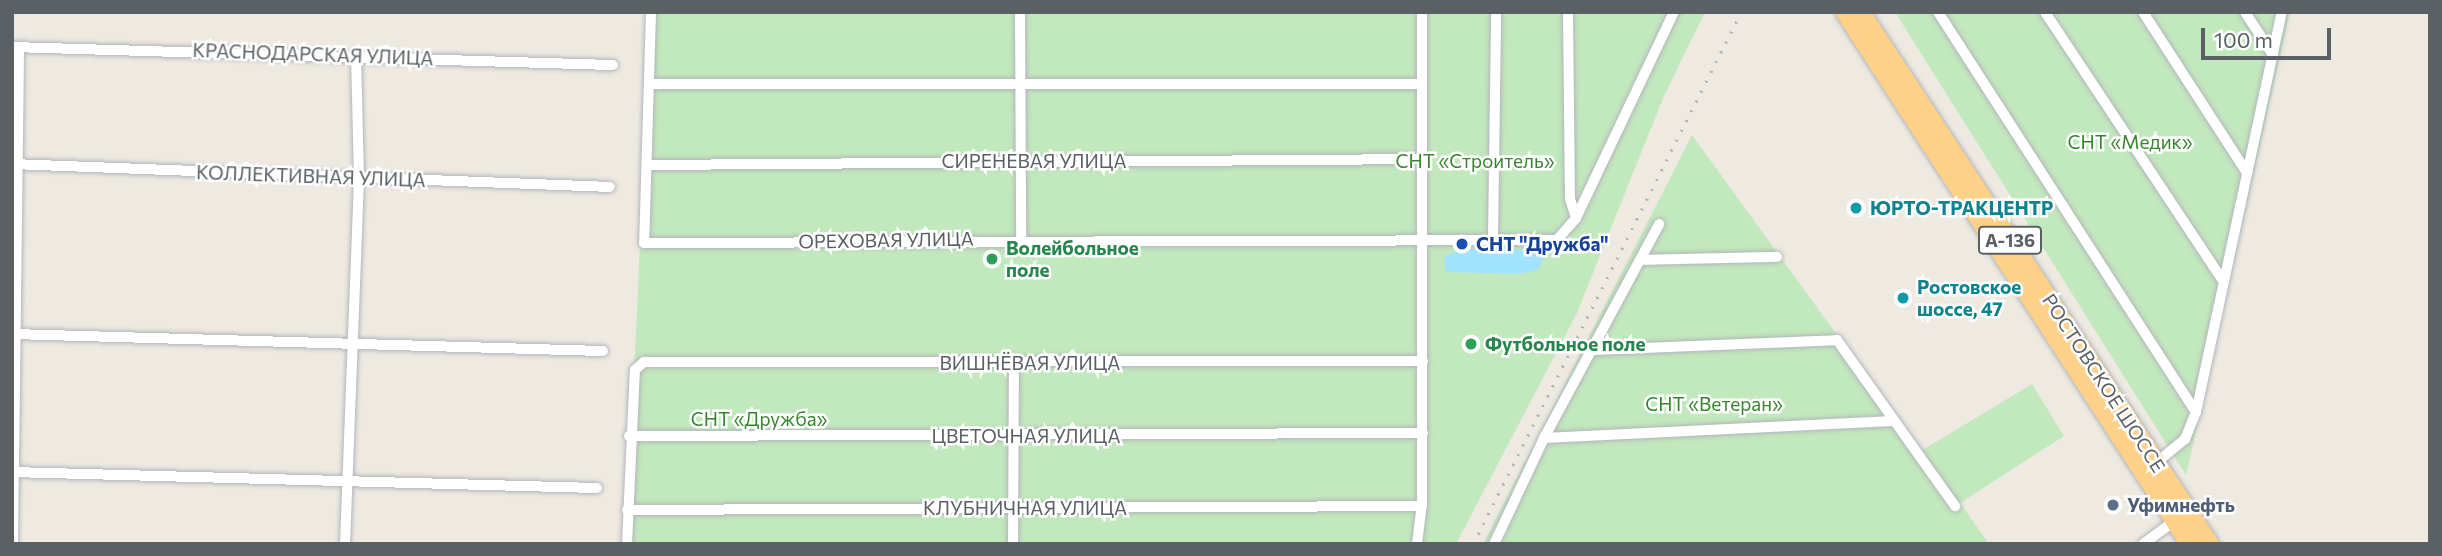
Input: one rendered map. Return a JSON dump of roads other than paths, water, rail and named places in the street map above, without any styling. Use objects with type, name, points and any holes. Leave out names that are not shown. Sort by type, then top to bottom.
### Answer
[{"type":"highway","name":"РОСТОВСКОЕ ШОССЕ","points":[[1844,12],[2150,467]]},
{"type":"highway","name":"РОСТОВСКОЕ ШОССЕ","points":[[1860,12],[2181,516],[2209,544]]},
{"type":"highway","name":"РОСТОВСКОЕ ШОССЕ","points":[[2181,516],[2190,544]]},
{"type":"street","points":[[647,165],[651,12]]},
{"type":"street","points":[[1020,12],[1021,238]]},
{"type":"street","points":[[1417,544],[1422,506],[1423,433],[1422,12]]},
{"type":"street","points":[[1493,238],[1496,12]]},
{"type":"street","points":[[1568,12],[1570,199],[1577,218]]},
{"type":"street","points":[[1577,218],[1674,12]]},
{"type":"street","points":[[1938,12],[2196,412]]},
{"type":"street","points":[[2045,12],[2222,279]]},
{"type":"street","points":[[2143,12],[2247,173]]},
{"type":"street","points":[[2245,12],[2273,55]]},
{"type":"street","points":[[2150,467],[2185,439],[2196,412],[2222,279],[2282,12]]},
{"type":"street","points":[[13,544],[16,47]]},
{"type":"street","name":"КРАСНОДАРСКАЯ УЛИЦА","points":[[16,47],[356,55],[613,65]]},
{"type":"street","points":[[345,544],[359,178],[356,55]]},
{"type":"street","points":[[649,84],[1421,84]]},
{"type":"street","name":"СИРЕНЕВАЯ УЛИЦА","points":[[647,165],[1422,159]]},
{"type":"street","name":"КОЛЛЕКТИВНАЯ УЛИЦА","points":[[14,164],[610,187]]},
{"type":"street","name":"ОРЕХОВАЯ УЛИЦА","points":[[647,165],[644,243],[1021,238],[1557,240],[1577,218]]},
{"type":"street","points":[[1494,544],[1544,438],[1660,224]]},
{"type":"street","points":[[1640,260],[1777,257]]},
{"type":"street","points":[[15,333],[603,351]]},
{"type":"street","points":[[1592,350],[1837,340],[1955,506]]},
{"type":"street","name":"ВИШНЁВАЯ УЛИЦА","points":[[629,436],[638,364],[1423,361]]},
{"type":"street","points":[[1013,544],[1014,363]]},
{"type":"street","points":[[1544,438],[1893,421]]},
{"type":"street","name":"ЦВЕТОЧНАЯ УЛИЦА","points":[[629,436],[1013,437],[1423,433]]},
{"type":"street","points":[[627,544],[629,436]]},
{"type":"street","points":[[12,472],[597,488]]},
{"type":"street","name":"КЛУБНИЧНАЯ УЛИЦА","points":[[627,510],[1422,506]]},
{"type":"street","points":[[2143,544],[2181,516]]},
{"type":"water","points":[[1459,250],[1522,250],[1545,255],[1538,270],[1517,274],[1446,272],[1444,257]]},
{"type":"railway","points":[[1473,544],[1741,12]]},
{"type":"place","name":"ЮРТО-ТРАКЦЕНТР","points":[[1856,208]]},
{"type":"place","name":"СНТ \"Дружба\"","points":[[1462,244]]},
{"type":"place","name":"Волейбольное поле","points":[[992,259]]},
{"type":"place","name":"Ростовское шоссе, 47","points":[[1903,298]]},
{"type":"place","name":"Футбольное поле","points":[[1471,344]]},
{"type":"place","name":"Уфимнефть","points":[[2113,505]]},
{"type":"park label","name":"СНТ «Медик»","points":[[2130,142]]},
{"type":"park label","name":"СНТ «Строитель»","points":[[1475,161]]},
{"type":"park label","name":"СНТ «Ветеран»","points":[[1714,404]]},
{"type":"park label","name":"СНТ «Дружба»","points":[[759,419]]}]
